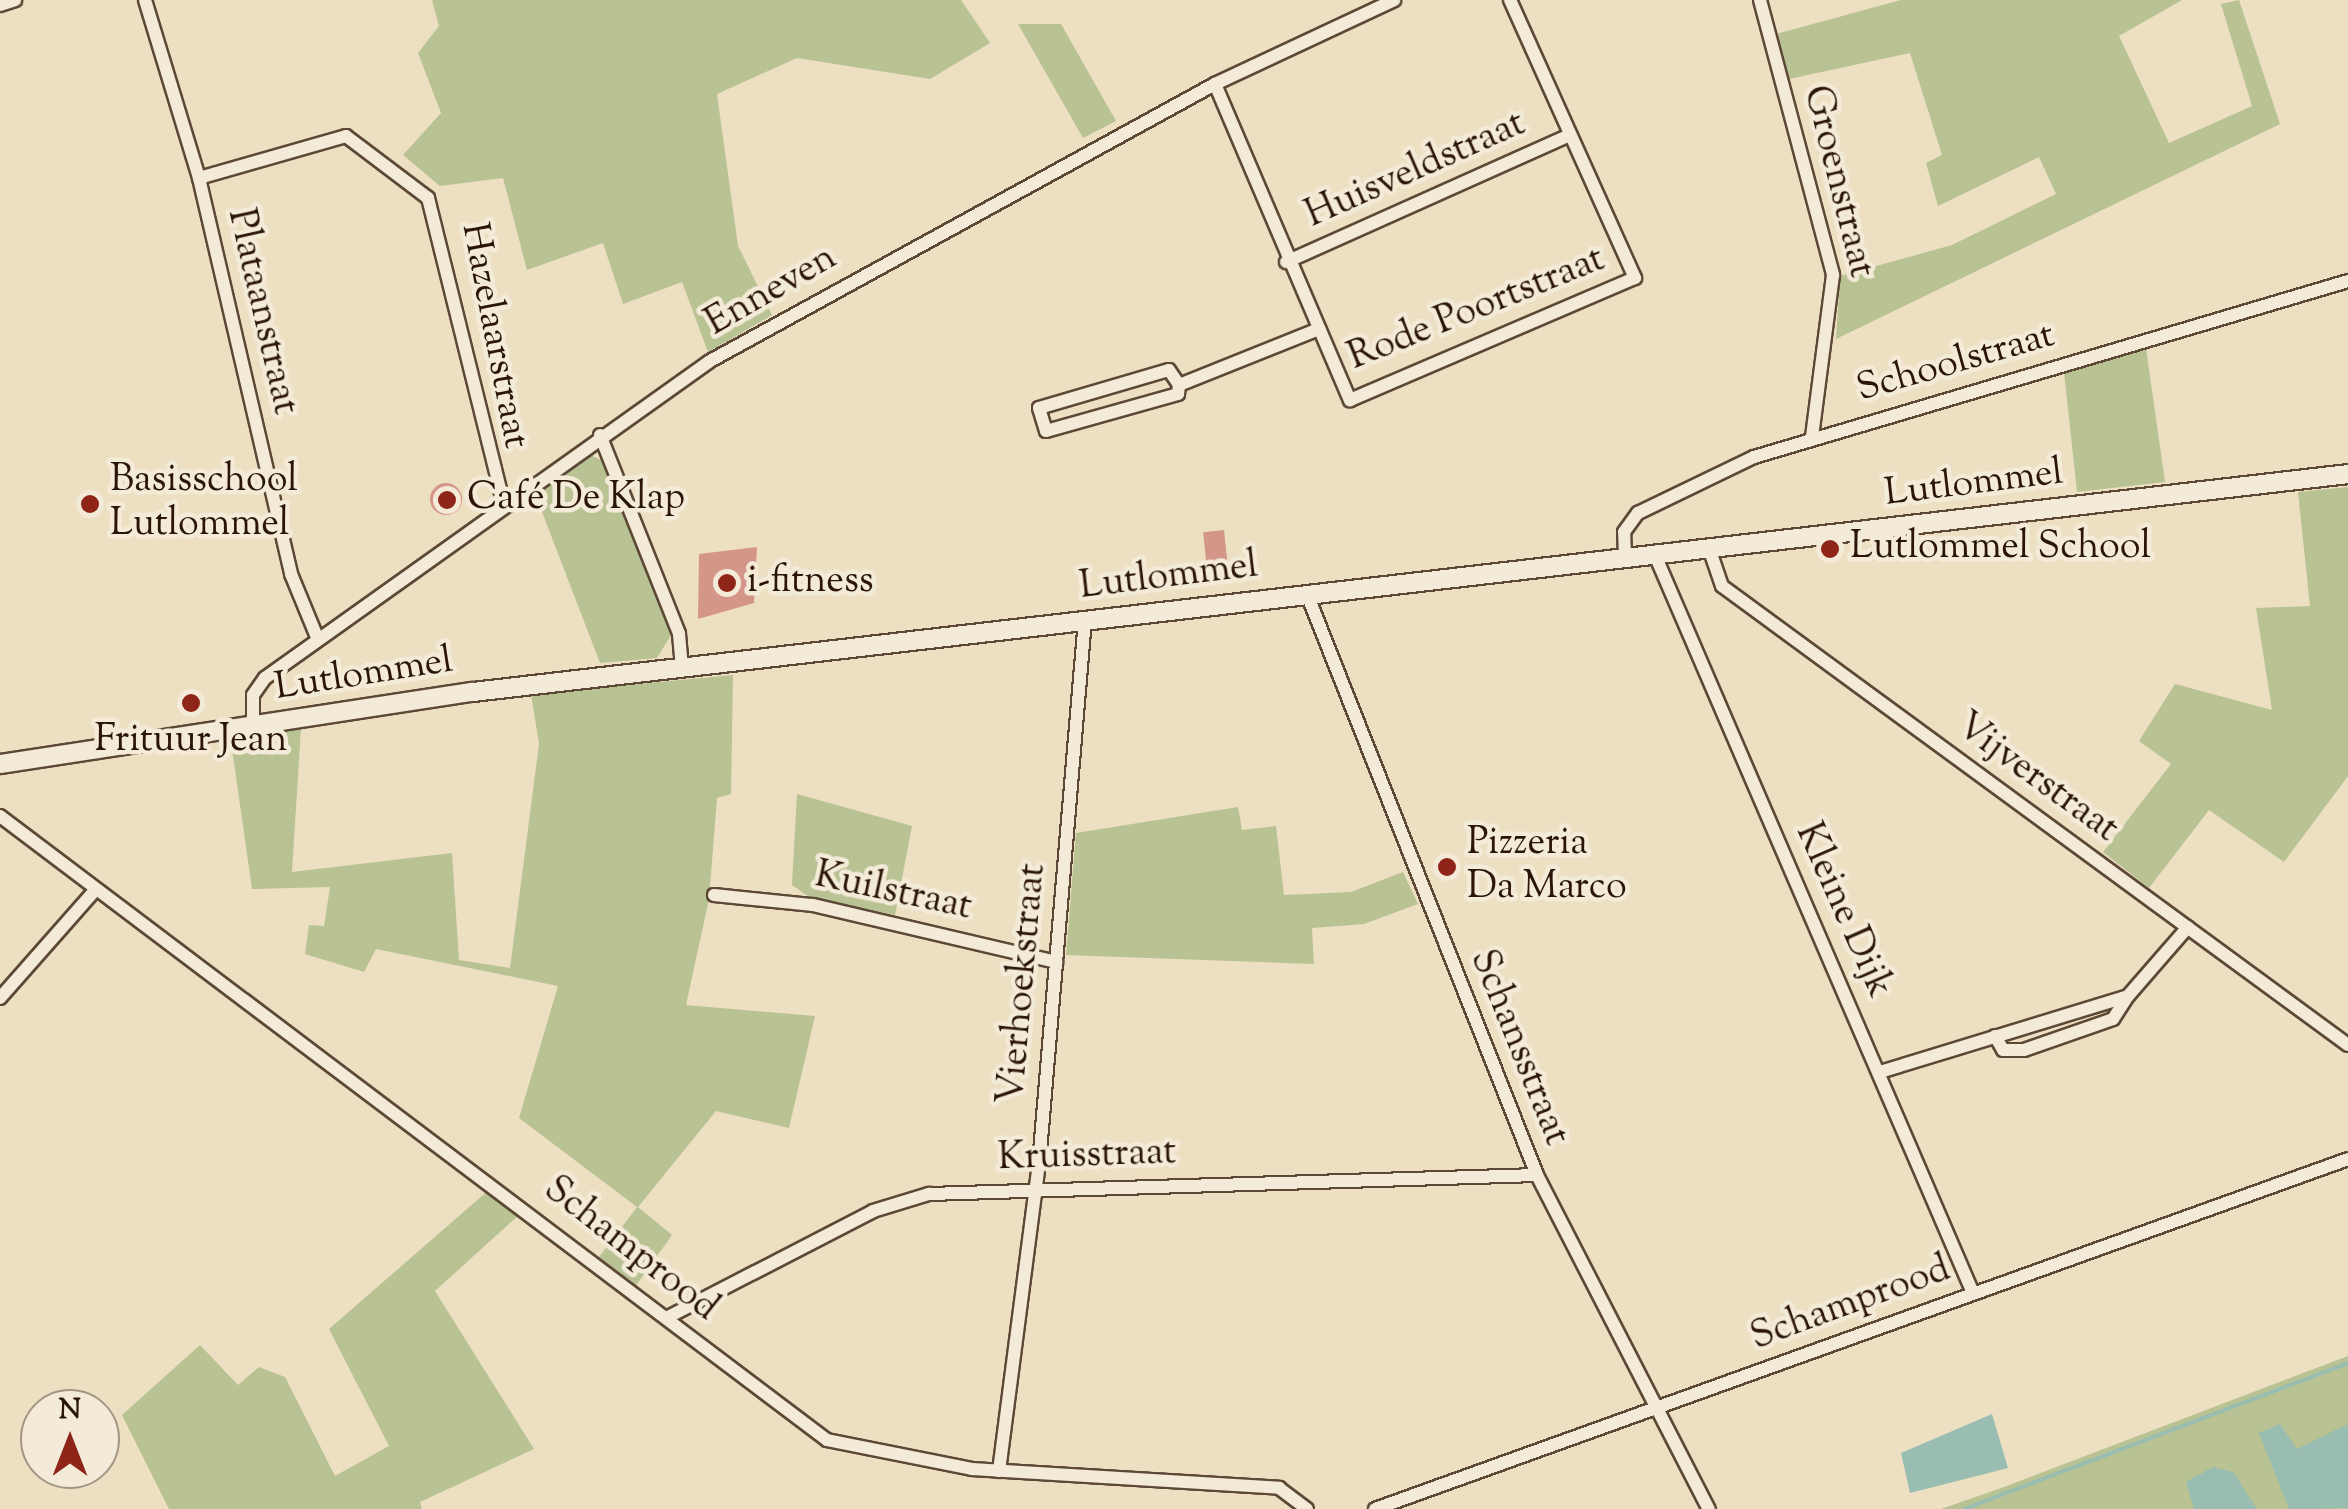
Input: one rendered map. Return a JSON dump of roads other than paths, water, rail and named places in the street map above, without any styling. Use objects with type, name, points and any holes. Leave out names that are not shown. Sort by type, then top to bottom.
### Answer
[{"type":"main road","name":"Lutlommel","points":[[0,764],[682,667],[2348,474]]},
{"type":"street","points":[[0,6],[16,0]]},
{"type":"street","name":"Plataanstraat","points":[[146,0],[199,178],[291,574],[318,636]]},
{"type":"street","name":"Enneven","points":[[254,725],[257,687],[318,636],[600,435],[744,340],[1216,84],[1394,0]]},
{"type":"street","name":"Rode Poortstraat","points":[[1319,330],[1350,400],[1635,278],[1510,0]]},
{"type":"street","name":"Groenstraat","points":[[1760,0],[1833,275],[1812,438]]},
{"type":"street","points":[[1180,385],[1319,330],[1286,262],[1216,84]]},
{"type":"street","name":"Huisveldstraat","points":[[1286,262],[1570,135]]},
{"type":"street","name":"Hazelaarstraat","points":[[199,178],[346,136],[428,198],[440,216],[490,476],[504,504]]},
{"type":"street","name":"Schoolstraat","points":[[1625,557],[1624,532],[1638,513],[1812,438],[2348,281]]},
{"type":"street","points":[[1169,370],[1180,385],[1178,394],[1046,431],[1038,408],[1169,370]]},
{"type":"street","points":[[600,435],[678,634],[682,667]]},
{"type":"street","name":"Vijverstraat","points":[[1709,548],[1722,586],[2348,1045]]},
{"type":"street","name":"Kleine Dijk","points":[[1655,554],[1973,1293]]},
{"type":"street","name":"Schansstraat","points":[[1307,594],[1537,1176],[1709,1509]]},
{"type":"street","name":"Vierhoekstraat","points":[[999,1471],[1035,1187],[1085,620]]},
{"type":"street","name":"Schamprood","points":[[0,816],[827,1440],[999,1471],[1279,1488],[1307,1509]]},
{"type":"street","points":[[0,998],[96,889]]},
{"type":"street","name":"Kuilstraat","points":[[714,895],[813,904],[1056,962]]},
{"type":"street","points":[[1995,1036],[2004,1050],[2024,1050],[2113,1019],[2128,996],[2188,928]]},
{"type":"street","points":[[1880,1072],[2128,996]]},
{"type":"street","name":"Schamprood","points":[[1375,1509],[2348,1159]]},
{"type":"street","name":"Kruisstraat","points":[[668,1317],[899,1200],[1035,1187],[1537,1176]]},
{"type":"water","points":[[1992,1414],[2008,1468],[1910,1493],[1901,1453]]},
{"type":"water","points":[[2280,1424],[2297,1449],[2348,1424],[2348,1508],[2289,1509],[2259,1433]]},
{"type":"water","points":[[2213,1467],[2233,1472],[2257,1509],[2194,1509],[2186,1482]]},
{"type":"waterway","points":[[1964,1509],[2348,1363]]},
{"type":"place","name":"Café De Klap","points":[[447,500]]},
{"type":"place","name":"Basisschool Lutlommel","points":[[90,504]]},
{"type":"place","name":"Lutlommel School","points":[[1830,549]]},
{"type":"place","name":"i-fitness","points":[[727,583]]},
{"type":"place","name":"Frituur Jean","points":[[191,703]]},
{"type":"place","name":"Pizzeria Da Marco","points":[[1447,867]]}]
